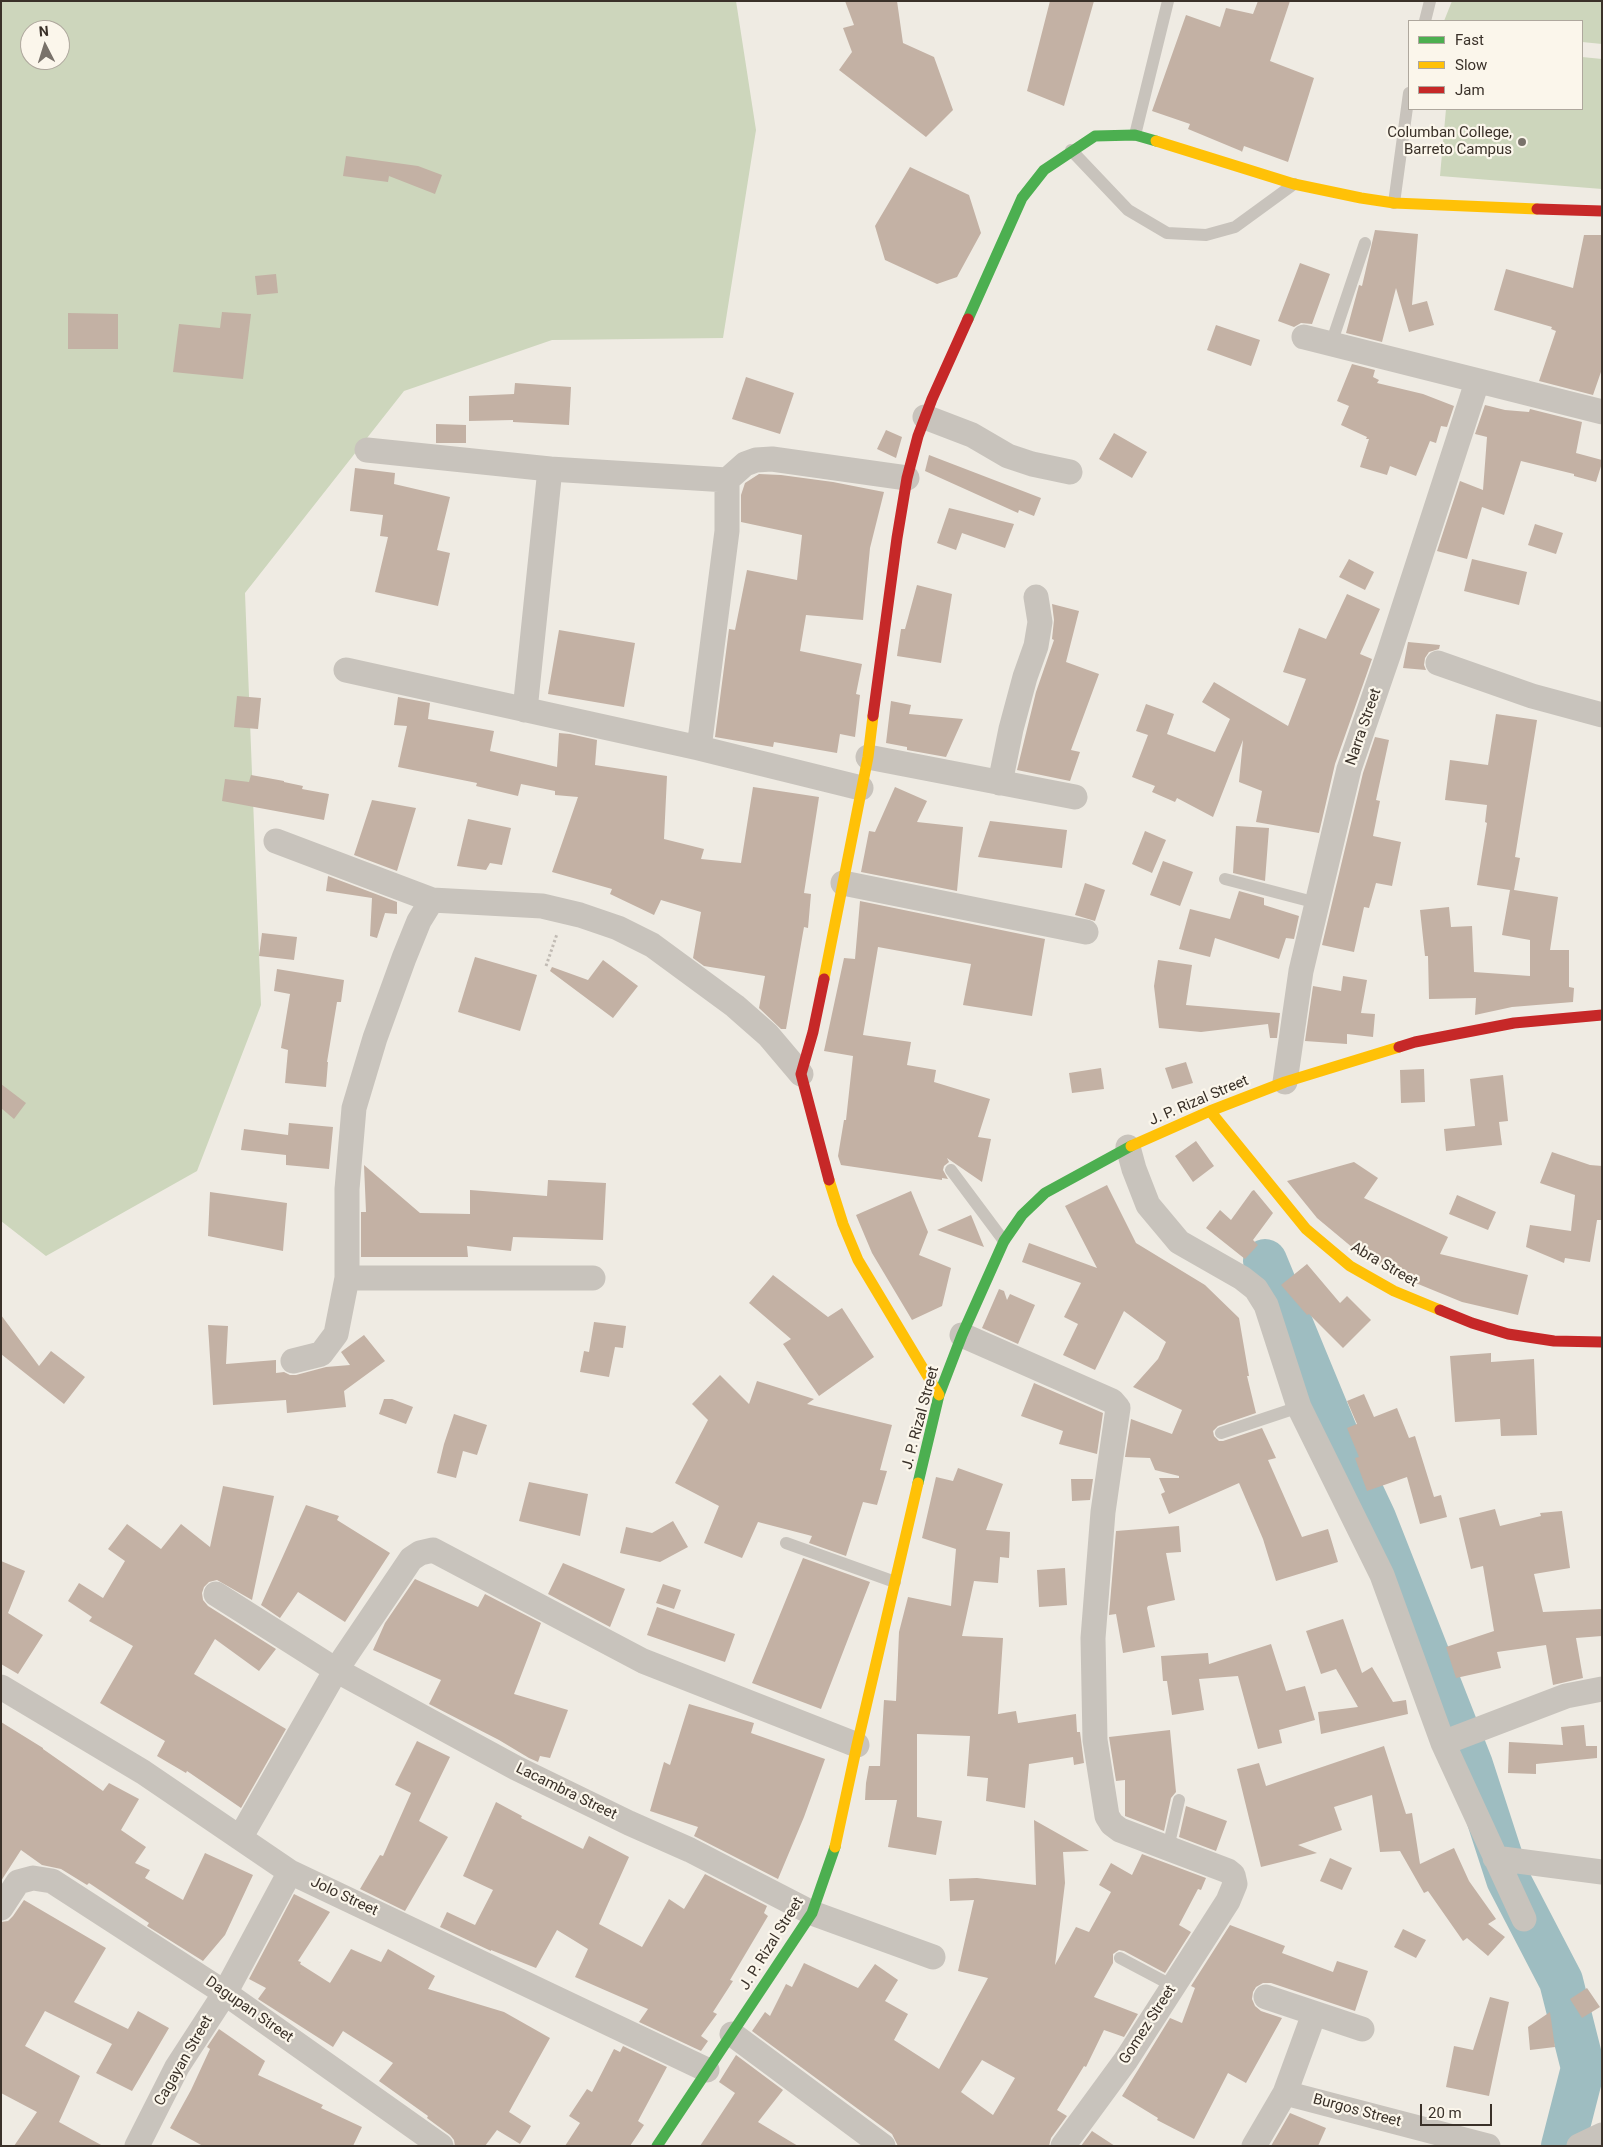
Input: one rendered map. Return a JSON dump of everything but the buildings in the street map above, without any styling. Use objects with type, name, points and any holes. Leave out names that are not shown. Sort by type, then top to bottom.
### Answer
[{"type":"street","points":[[940,1395],[858,1260],[843,1224],[822,1156],[808,1106],[802,1074],[815,1023],[868,756],[897,538],[907,478],[925,417],[1022,198],[1044,170],[1095,136],[1135,135],[1294,184],[1394,203],[1602,211]]},
{"type":"street","points":[[1304,337],[1602,412]]},
{"type":"street","name":"Narra Street","points":[[1285,1082],[1301,971],[1349,768],[1389,653],[1477,382]]},
{"type":"street","points":[[925,417],[972,435],[1008,456],[1032,464],[1070,472]]},
{"type":"street","points":[[367,450],[550,469],[727,480],[746,464],[756,460],[772,459],[907,478]]},
{"type":"street","points":[[525,710],[550,469]]},
{"type":"street","points":[[699,748],[727,531],[727,480]]},
{"type":"street","points":[[1000,783],[1013,720],[1036,646],[1040,622],[1036,597]]},
{"type":"street","points":[[1438,663],[1532,696],[1602,715]]},
{"type":"street","points":[[346,670],[699,748],[862,788]]},
{"type":"street","points":[[868,756],[1075,797]]},
{"type":"street","points":[[276,841],[432,900],[542,906],[618,928],[652,945],[689,971],[761,1029],[802,1074]]},
{"type":"street","points":[[843,883],[1086,932]]},
{"type":"street","points":[[293,1361],[321,1354],[336,1334],[347,1278],[347,1189],[354,1108],[404,958],[419,921],[432,900]]},
{"type":"street","name":"J. P. Rizal Street","points":[[657,2146],[812,1913],[839,1837],[857,1744],[940,1395],[962,1335],[1004,1241],[1022,1216],[1045,1193],[1128,1147],[1210,1111],[1285,1082],[1415,1042],[1514,1023],[1602,1015]]},
{"type":"street","name":"Abra Street","points":[[1210,1111],[1306,1229],[1350,1266],[1394,1291],[1463,1320],[1508,1334],[1554,1341],[1602,1342]]},
{"type":"street","points":[[1128,1147],[1148,1205],[1180,1242],[1224,1266],[1256,1289],[1266,1305],[1299,1407],[1382,1575],[1495,1858],[1524,1919]]},
{"type":"street","points":[[347,1278],[593,1278]]},
{"type":"street","points":[[962,1335],[1112,1401],[1118,1408],[1103,1512],[1093,1638],[1095,1740],[1106,1816],[1120,1830],[1168,1848]]},
{"type":"street","points":[[240,1838],[336,1670],[411,1560],[420,1553],[434,1550],[643,1661],[857,1744]]},
{"type":"street","name":"Lacambra Street","points":[[216,1594],[336,1670],[516,1768],[629,1823],[690,1850],[812,1913],[933,1957]]},
{"type":"street","name":"Jolo Street","points":[[1,1687],[143,1772],[290,1872],[707,2070]]},
{"type":"street","points":[[1448,1741],[1566,1696],[1602,1689]]},
{"type":"street","name":"Gomez Street","points":[[1063,2146],[1126,2060],[1228,1901],[1235,1884],[1233,1876],[1228,1871],[1168,1848]]},
{"type":"street","points":[[1495,1858],[1602,1872]]},
{"type":"street","name":"Cagayan Street","points":[[137,2146],[177,2067],[226,1992],[290,1872]]},
{"type":"street","name":"Dagupan Street","points":[[1,1908],[18,1882],[33,1878],[52,1881],[226,1992],[441,2146]]},
{"type":"street","points":[[1266,1997],[1362,2029]]},
{"type":"street","points":[[1254,2146],[1285,2093],[1314,2014]]},
{"type":"street","points":[[732,2034],[883,2146]]},
{"type":"street","name":"Burgos Street","points":[[1285,2093],[1488,2146]]},
{"type":"street","points":[[1579,2146],[1602,2135]]},
{"type":"lane","points":[[1135,135],[1168,1]]},
{"type":"lane","points":[[1425,20],[1430,1]]},
{"type":"lane","points":[[1394,203],[1408,100]]},
{"type":"lane","points":[[1072,150],[1128,210],[1167,233],[1206,235],[1235,228],[1294,184]]},
{"type":"lane","points":[[1331,344],[1365,243]]},
{"type":"lane","points":[[1224,879],[1317,903]]},
{"type":"lane","points":[[951,1170],[1004,1241]]},
{"type":"lane","points":[[1221,1433],[1299,1407]]},
{"type":"lane","points":[[786,1543],[895,1582]]},
{"type":"lane","points":[[1168,1848],[1179,1800]]},
{"type":"lane","points":[[1120,1958],[1173,1986]]},
{"type":"path","points":[[546,966],[566,912]]},
{"type":"green space","points":[[1,1],[736,1],[756,130],[723,338],[552,340],[404,391],[245,593],[261,1005],[197,1171],[46,1256],[1,1221]]},
{"type":"green space","points":[[1452,1],[1602,1],[1602,44],[1583,42],[1583,20],[1444,20]]},
{"type":"green space","name":"Columban College, Barreto Campus","points":[[1583,57],[1602,59],[1602,189],[1440,176],[1446,110],[1583,110]]},
{"type":"waterway","points":[[1265,1261],[1350,1467],[1374,1518],[1471,1765],[1508,1879],[1561,1981],[1583,2068],[1563,2146]]},
{"type":"traffic: fast","points":[[968,319],[1022,198],[1044,170],[1095,136],[1135,135],[1156,141]]},
{"type":"traffic: fast","points":[[918,1483],[939,1395],[962,1335],[1004,1241],[1022,1215],[1045,1193],[1131,1146]]},
{"type":"traffic: fast","points":[[657,2146],[812,1913],[835,1847]]},
{"type":"traffic: slow","points":[[1156,141],[1294,184],[1361,198],[1394,203],[1537,209]]},
{"type":"traffic: slow","points":[[824,979],[868,757],[873,716]]},
{"type":"traffic: slow","points":[[1131,1146],[1210,1111],[1285,1082],[1399,1047]]},
{"type":"traffic: slow","points":[[1210,1111],[1306,1229],[1350,1266],[1394,1291],[1440,1310]]},
{"type":"traffic: slow","points":[[829,1180],[843,1224],[858,1260],[939,1395]]},
{"type":"traffic: slow","points":[[835,1847],[918,1483]]},
{"type":"traffic: jam","points":[[1537,209],[1602,211]]},
{"type":"traffic: jam","points":[[873,716],[907,478],[918,436],[932,399],[968,319]]},
{"type":"traffic: jam","points":[[824,979],[813,1032],[801,1074],[829,1180]]},
{"type":"traffic: jam","points":[[1399,1047],[1415,1042],[1514,1023],[1602,1015]]},
{"type":"traffic: jam","points":[[1440,1310],[1472,1323],[1508,1334],[1554,1341],[1602,1342]]},
{"type":"place","name":"Columban College, Barreto Campus","points":[[1522,142]]}]
